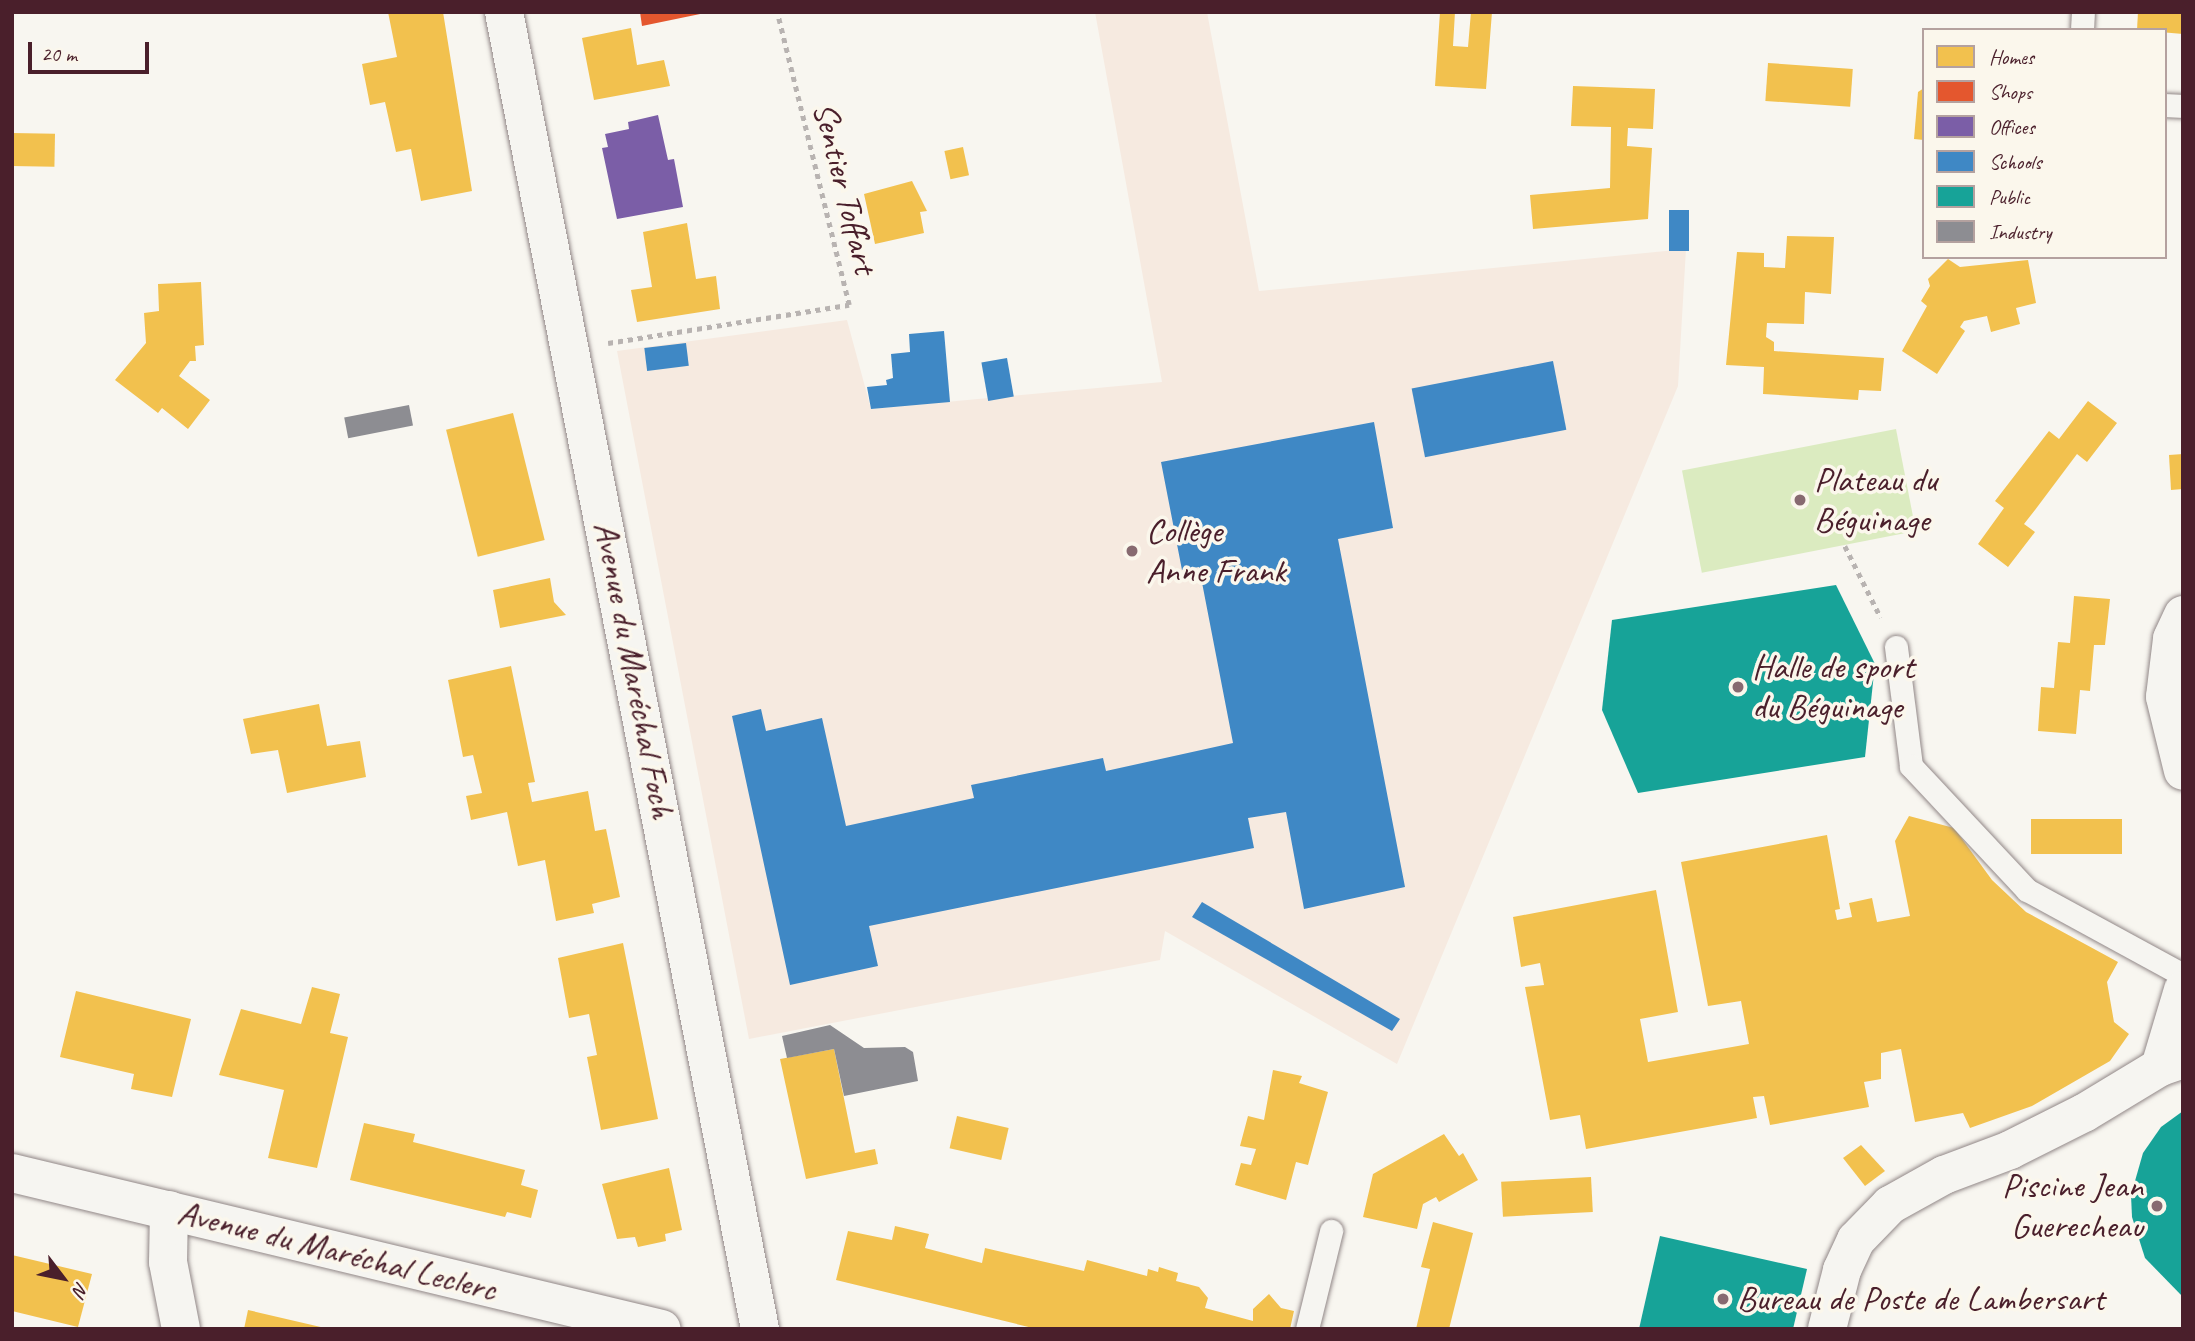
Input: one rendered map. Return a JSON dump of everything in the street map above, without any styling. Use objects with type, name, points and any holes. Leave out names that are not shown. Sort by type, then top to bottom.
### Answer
[{"type":"street","name":"Avenue du Maréchal Foch","points":[[504,12],[760,1329]]},
{"type":"street","points":[[2183,615],[2172,639],[2165,697],[2183,771]]},
{"type":"street","points":[[1827,1329],[1842,1269],[1856,1240],[1890,1205],[1944,1175],[2010,1150],[2084,1113],[2171,1063],[2183,990]]},
{"type":"street","name":"Avenue du Maréchal Leclerc","points":[[12,1173],[662,1329]]},
{"type":"street","points":[[169,1210],[168,1262],[181,1329]]},
{"type":"lane","points":[[1896,647],[1911,766],[2027,890],[2183,975]]},
{"type":"lane","points":[[1307,1329],[1331,1231]]},
{"type":"path","name":"Sentier Toffart","points":[[570,349],[849,305],[777,12]]},
{"type":"path","points":[[1845,546],[1896,647]]},
{"type":"shaded area","name":"Collège Anne Frank","points":[[1095,12],[1207,12],[1259,291],[1686,249],[1678,386],[1397,1064],[1165,931],[1160,960],[749,1039],[617,351],[847,320],[871,409],[1162,382]]},
{"type":"green space","name":"Plateau du Béguinage","points":[[1896,429],[1916,531],[1702,573],[1682,471]]},
{"type":"building: Homes","points":[[388,12],[443,12],[472,191],[421,201],[411,149],[396,152],[385,102],[370,105],[362,64],[397,57]]},
{"type":"building: Homes","points":[[1440,12],[1455,12],[1453,46],[1468,47],[1471,12],[1492,12],[1486,89],[1435,86]]},
{"type":"building: Homes","points":[[2138,12],[2183,12],[2183,34],[2167,33],[2167,28],[2137,28]]},
{"type":"building: Homes","points":[[631,28],[637,65],[664,60],[670,86],[594,100],[582,38]]},
{"type":"building: Homes","points":[[1768,63],[1853,69],[1850,107],[1765,101]]},
{"type":"building: Homes","points":[[1573,86],[1655,89],[1653,129],[1628,128],[1627,146],[1652,148],[1648,219],[1533,229],[1530,195],[1610,188],[1611,127],[1571,126]]},
{"type":"building: Homes","points":[[1922,89],[1922,140],[1914,139],[1918,92]]},
{"type":"building: Homes","points":[[12,133],[55,134],[54,167],[12,166]]},
{"type":"building: Homes","points":[[963,147],[969,175],[950,179],[944,151]]},
{"type":"building: Homes","points":[[912,181],[927,211],[920,212],[924,233],[875,244],[864,194]]},
{"type":"building: Homes","points":[[687,223],[696,279],[716,276],[720,309],[637,322],[631,290],[652,287],[643,232]]},
{"type":"building: Homes","points":[[1787,236],[1834,237],[1831,294],[1805,292],[1804,324],[1767,323],[1766,337],[1774,342],[1774,351],[1884,358],[1881,391],[1859,390],[1858,400],[1763,394],[1764,367],[1726,365],[1737,252],[1764,253],[1764,267],[1785,268]]},
{"type":"building: Homes","points":[[1948,259],[1960,267],[2028,260],[2036,303],[2016,308],[2020,324],[1991,332],[1987,316],[1964,321],[1960,327],[1965,331],[1937,374],[1902,351],[1927,306],[1921,301],[1930,286],[1928,279]]},
{"type":"building: Homes","points":[[201,282],[204,345],[195,346],[196,361],[190,361],[179,376],[210,400],[188,429],[162,408],[158,413],[115,380],[146,343],[144,313],[159,311],[158,284]]},
{"type":"building: Homes","points":[[2088,401],[2117,423],[2087,462],[2077,454],[2024,524],[2035,532],[2008,567],[1978,544],[2004,508],[1995,501],[2049,431],[2059,439]]},
{"type":"building: Homes","points":[[513,413],[545,540],[478,557],[446,430]]},
{"type":"building: Homes","points":[[2183,454],[2183,489],[2171,490],[2169,455]]},
{"type":"building: Homes","points":[[550,578],[554,602],[566,615],[500,628],[493,590]]},
{"type":"building: Homes","points":[[2074,596],[2110,599],[2105,645],[2094,645],[2090,691],[2080,690],[2076,734],[2038,731],[2041,687],[2054,688],[2058,642],[2070,643]]},
{"type":"building: Homes","points":[[511,666],[535,782],[528,783],[532,802],[588,791],[595,831],[606,829],[620,897],[592,904],[594,913],[556,921],[545,860],[518,866],[507,812],[471,820],[466,796],[482,793],[473,755],[463,757],[448,680]]},
{"type":"building: Homes","points":[[319,704],[327,746],[360,741],[366,777],[287,793],[278,750],[251,754],[243,719]]},
{"type":"building: Homes","points":[[1909,816],[1954,828],[1992,880],[2026,912],[2118,962],[2107,982],[2114,1022],[2129,1034],[2110,1061],[2032,1106],[1970,1128],[1963,1113],[1915,1122],[1901,1049],[1881,1053],[1881,1079],[1864,1082],[1869,1107],[1770,1125],[1764,1096],[1753,1097],[1757,1118],[1586,1149],[1580,1115],[1550,1120],[1525,987],[1544,985],[1540,963],[1521,967],[1513,917],[1656,890],[1678,1012],[1640,1019],[1648,1062],[1749,1044],[1741,1001],[1708,1006],[1681,862],[1827,835],[1840,909],[1835,910],[1837,920],[1852,917],[1849,903],[1872,898],[1877,922],[1910,916],[1895,841]]},
{"type":"building: Homes","points":[[2031,819],[2122,819],[2122,854],[2031,854]]},
{"type":"building: Homes","points":[[623,943],[658,1119],[601,1130],[587,1057],[597,1055],[589,1014],[569,1018],[558,958]]},
{"type":"building: Homes","points":[[312,987],[340,994],[330,1033],[348,1037],[317,1168],[268,1158],[284,1090],[219,1075],[241,1009],[301,1024]]},
{"type":"building: Homes","points":[[76,991],[191,1019],[172,1097],[131,1089],[134,1074],[60,1057]]},
{"type":"building: Homes","points":[[834,1049],[855,1153],[875,1149],[878,1164],[806,1179],[780,1059]]},
{"type":"building: Homes","points":[[1273,1070],[1302,1076],[1299,1083],[1328,1092],[1308,1165],[1296,1162],[1286,1200],[1235,1185],[1241,1163],[1251,1165],[1256,1149],[1240,1146],[1248,1116],[1264,1120]]},
{"type":"building: Homes","points":[[957,1116],[1009,1128],[1001,1160],[950,1148]]},
{"type":"building: Homes","points":[[364,1123],[415,1134],[413,1142],[525,1170],[521,1185],[538,1190],[531,1218],[507,1212],[505,1217],[350,1180]]},
{"type":"building: Homes","points":[[1444,1134],[1459,1156],[1463,1153],[1478,1180],[1439,1202],[1436,1197],[1423,1204],[1417,1229],[1363,1217],[1373,1174]]},
{"type":"building: Homes","points":[[1861,1145],[1885,1171],[1865,1186],[1843,1158]]},
{"type":"building: Homes","points":[[669,1168],[682,1230],[665,1234],[666,1241],[638,1247],[635,1237],[617,1239],[602,1184]]},
{"type":"building: Homes","points":[[1591,1177],[1593,1212],[1503,1217],[1501,1182]]},
{"type":"building: Homes","points":[[1433,1222],[1473,1233],[1449,1329],[1416,1329],[1430,1269],[1421,1267]]},
{"type":"building: Homes","points":[[895,1226],[929,1234],[925,1248],[982,1263],[985,1248],[1084,1271],[1087,1260],[1147,1276],[1148,1269],[1158,1272],[1159,1267],[1178,1273],[1176,1281],[1199,1287],[1208,1298],[1205,1308],[1253,1321],[1253,1309],[1269,1294],[1281,1308],[1294,1311],[1290,1329],[1037,1329],[836,1280],[848,1231],[892,1240]]},
{"type":"building: Homes","points":[[12,1255],[92,1274],[78,1327],[12,1311]]},
{"type":"building: Homes","points":[[248,1310],[325,1328],[325,1329],[244,1329]]},
{"type":"building: Shops","points":[[640,12],[705,12],[705,13],[642,26]]},
{"type":"building: Offices","points":[[658,115],[668,160],[674,159],[683,207],[617,219],[602,148],[608,147],[605,134],[629,129],[628,122]]},
{"type":"building: Schools","points":[[1669,210],[1689,210],[1689,251],[1669,251]]},
{"type":"building: Schools","points":[[944,331],[950,402],[871,409],[867,387],[887,385],[886,380],[893,378],[891,354],[910,352],[909,334]]},
{"type":"building: Schools","points":[[686,343],[689,366],[647,371],[644,348]]},
{"type":"building: Schools","points":[[1007,358],[1014,396],[988,401],[981,363]]},
{"type":"building: Schools","points":[[1553,361],[1566,430],[1425,457],[1412,388]]},
{"type":"building: Schools","points":[[1374,422],[1393,528],[1338,539],[1405,887],[1304,909],[1286,812],[1248,818],[1254,848],[869,926],[878,966],[790,985],[732,716],[761,709],[766,731],[822,718],[846,826],[974,798],[971,785],[1103,758],[1106,771],[1233,743],[1199,567],[1182,570],[1161,462]]},
{"type":"building: Schools","points":[[1202,902],[1400,1019],[1392,1031],[1192,917]]},
{"type":"building: Public","name":"Halle de sport du Béguinage","points":[[1836,585],[1875,664],[1865,757],[1638,793],[1602,710],[1612,620]]},
{"type":"building: Public","name":"Piscine Jean Guerecheau","points":[[2183,1111],[2183,1297],[2145,1258],[2132,1217],[2131,1195],[2143,1153],[2161,1127]]},
{"type":"building: Public","name":"Bureau de Poste de Lambersart","points":[[1660,1236],[1807,1269],[1793,1329],[1639,1329]]},
{"type":"building: Industry","points":[[409,405],[413,426],[348,438],[344,418]]},
{"type":"building: Industry","points":[[830,1025],[864,1048],[905,1047],[913,1052],[918,1081],[844,1096],[834,1049],[787,1058],[782,1036]]},
{"type":"place","name":"Plateau du Béguinage","points":[[1800,500]]},
{"type":"place","name":"Collège Anne Frank","points":[[1132,551]]},
{"type":"place","name":"Halle de sport du Béguinage","points":[[1738,687]]},
{"type":"place","name":"Piscine Jean Guerecheau","points":[[2157,1206]]},
{"type":"place","name":"Bureau de Poste de Lambersart","points":[[1723,1299]]}]
